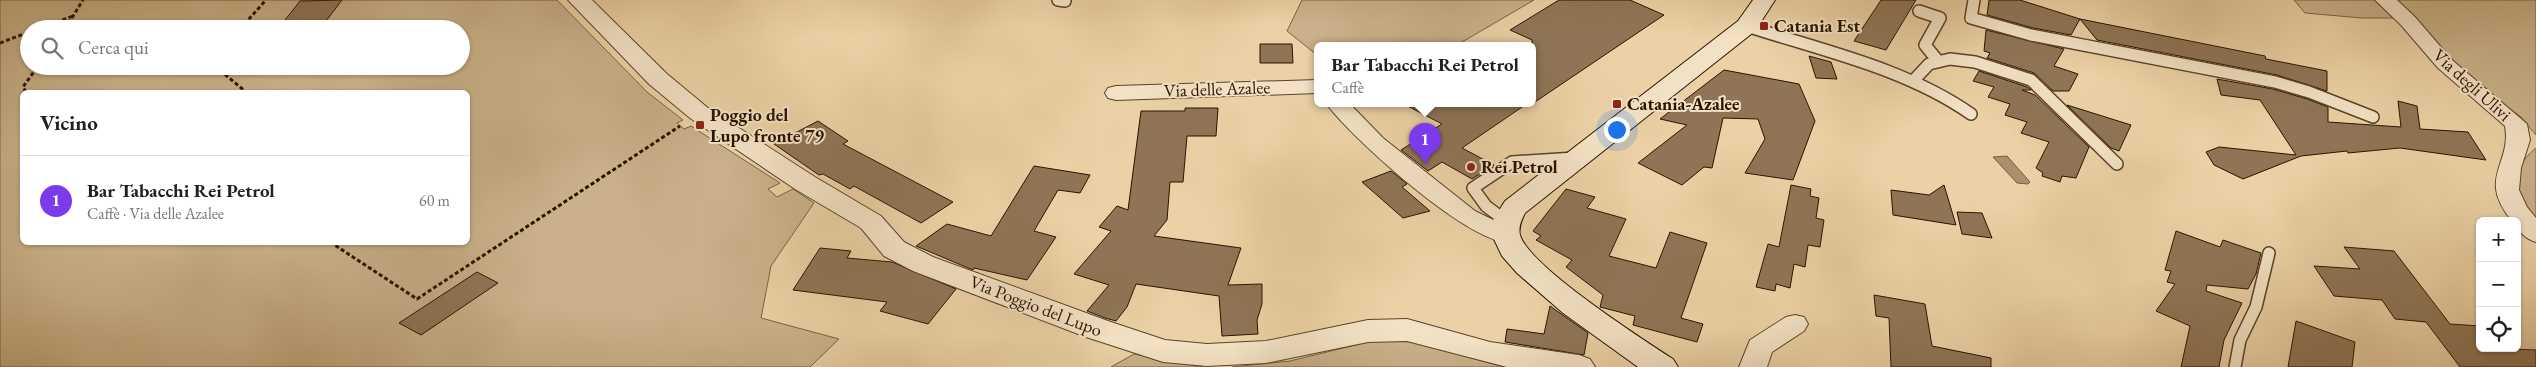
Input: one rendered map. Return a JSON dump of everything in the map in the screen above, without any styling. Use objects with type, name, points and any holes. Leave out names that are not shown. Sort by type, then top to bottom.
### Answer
[{"type":"street","name":"Via Poggio del Lupo","points":[[579,0],[658,79],[699,113],[805,183],[871,222],[894,248],[909,257],[1146,346],[1206,355],[1258,353],[1368,331],[1407,330],[1490,353],[1579,367]]},
{"type":"street","points":[[1661,367],[1600,324],[1537,274],[1515,251],[1506,229],[1515,206],[1746,26],[1764,0]]},
{"type":"street","name":"Via degli Ulivi","points":[[2386,0],[2408,21],[2445,64],[2502,110],[2516,124],[2519,140],[2509,168],[2507,190],[2516,210],[2536,234]]},
{"type":"street","name":"Via delle Azalee","points":[[1116,93],[1314,86]]},
{"type":"street","points":[[1341,107],[1375,143],[1466,216],[1506,229]]},
{"type":"street","points":[[1752,367],[1760,347],[1794,324]]},
{"type":"street","points":[[1656,367],[1661,367]]},
{"type":"lane","points":[[1974,0],[1972,18],[2031,35],[2291,86],[2374,117]]},
{"type":"lane","points":[[1919,11],[1940,18],[1925,45],[1938,60]]},
{"type":"lane","points":[[1746,26],[1914,80],[1944,95],[1972,114]]},
{"type":"lane","points":[[1914,80],[1921,70],[1938,60],[1955,59],[1975,62],[2031,80],[2117,164]]},
{"type":"lane","points":[[1506,229],[1473,188],[1512,162],[1577,158]]},
{"type":"lane","points":[[2235,367],[2240,340],[2256,307],[2269,253]]},
{"type":"path","points":[[71,20],[82,0]]},
{"type":"path","points":[[248,20],[266,0]]},
{"type":"path","points":[[62,20],[73,16]]},
{"type":"path","points":[[0,43],[20,35]]},
{"type":"path","points":[[25,90],[23,87],[32,75]]},
{"type":"path","points":[[226,75],[244,90]]},
{"type":"path","points":[[335,245],[417,299],[699,113]]},
{"type":"shaded area","points":[[0,0],[557,0],[647,92],[683,120],[677,123],[684,129],[691,126],[780,183],[768,189],[777,197],[793,189],[814,203],[771,266],[761,318],[839,339],[810,367],[0,367]]},
{"type":"shaded area","points":[[1302,0],[1534,0],[1462,42],[1314,42],[1314,53],[1287,31]]},
{"type":"shaded area","points":[[2294,0],[2377,0],[2393,18],[2362,18],[2305,13]]},
{"type":"shaded area","points":[[2393,0],[2536,0],[2536,135],[2521,117],[2473,81]]},
{"type":"shaded area","points":[[2536,148],[2536,225],[2519,195],[2517,176],[2526,157]]},
{"type":"shaded area","points":[[2007,156],[2030,182],[2028,184],[2017,183],[1993,157]]},
{"type":"shaded area","points":[[1409,340],[1503,367],[1232,367],[1290,361],[1372,341]]},
{"type":"shaded area","points":[[1134,354],[1203,367],[1111,367]]},
{"type":"building","points":[[342,0],[327,20],[285,20],[300,1]]},
{"type":"building","points":[[1559,0],[1630,0],[1664,15],[1536,101],[1536,42],[1532,42],[1532,40],[1510,30]]},
{"type":"building","points":[[1881,0],[1916,0],[1886,50],[1854,41]]},
{"type":"building","points":[[1989,0],[2020,0],[2080,19],[2071,35],[2033,28],[1987,15]]},
{"type":"building","points":[[2080,19],[2265,56],[2266,59],[2327,71],[2327,91],[2277,75],[2097,40]]},
{"type":"building","points":[[1986,30],[2064,49],[2054,66],[2078,74],[2069,91],[2053,91],[2034,73],[1987,58],[1990,53],[1984,51]]},
{"type":"building","points":[[1260,44],[1292,44],[1293,63],[1260,63]]},
{"type":"building","points":[[1809,56],[1831,62],[1837,79],[1816,78]]},
{"type":"building","points":[[1724,70],[1799,84],[1815,121],[1793,180],[1745,173],[1765,139],[1758,119],[1723,118],[1712,168],[1704,167],[1682,185],[1638,163],[1687,125],[1660,119]]},
{"type":"building","points":[[1979,71],[2027,87],[2031,90],[2022,90],[2035,95],[2089,147],[2076,178],[2062,176],[2060,182],[2042,176],[2043,173],[2036,168],[2049,142],[2021,133],[2027,122],[2005,115],[2010,104],[1988,97],[1994,87],[1973,81]]},
{"type":"building","points":[[2217,79],[2273,89],[2328,107],[2328,122],[2401,127],[2398,101],[2417,106],[2420,129],[2468,132],[2486,160],[2400,148],[2348,153],[2347,151],[2301,156],[2243,179],[2214,165],[2206,152],[2219,147],[2296,155],[2260,100],[2221,95]]},
{"type":"building","points":[[2067,105],[2131,125],[2119,151],[2111,148]]},
{"type":"building","points":[[1410,107],[1522,107],[1462,148],[1494,165],[1472,179],[1442,162],[1428,171],[1401,150],[1442,124]]},
{"type":"building","points":[[1185,108],[1218,108],[1216,136],[1187,136],[1183,182],[1170,182],[1167,220],[1154,236],[1241,248],[1228,285],[1262,284],[1262,304],[1257,320],[1258,334],[1222,336],[1219,296],[1136,284],[1127,307],[1116,321],[1105,318],[1087,311],[1109,285],[1074,274],[1111,231],[1099,227],[1117,206],[1128,210],[1141,111],[1185,111]]},
{"type":"building","points":[[818,121],[848,141],[843,144],[953,202],[921,223],[854,186],[850,189],[823,174],[819,175],[774,144]]},
{"type":"building","points":[[1034,166],[1090,175],[1080,193],[1058,190],[1034,231],[1056,237],[1027,280],[974,268],[973,270],[916,246],[947,224],[991,236]]},
{"type":"building","points":[[1391,171],[1407,184],[1402,187],[1430,211],[1403,218],[1362,182]]},
{"type":"building","points":[[1791,185],[1811,189],[1810,196],[1819,198],[1816,218],[1824,220],[1820,247],[1808,245],[1805,267],[1794,264],[1790,288],[1776,284],[1775,291],[1756,287],[1768,244],[1779,247]]},
{"type":"building","points":[[1944,185],[1956,225],[1893,215],[1891,190],[1929,195]]},
{"type":"building","points":[[1566,189],[1595,197],[1587,208],[1626,219],[1609,256],[1656,268],[1670,232],[1707,243],[1681,318],[1703,324],[1697,342],[1633,325],[1635,316],[1600,307],[1603,295],[1566,267],[1572,260],[1536,240],[1541,236],[1533,231]]},
{"type":"building","points":[[1957,212],[1982,213],[1992,238],[1962,234]]},
{"type":"building","points":[[2176,231],[2220,247],[2223,240],[2261,253],[2256,274],[2248,289],[2207,285],[2206,291],[2242,303],[2224,340],[2219,367],[2181,367],[2190,326],[2156,311],[2175,284],[2167,282],[2171,271],[2165,270]]},
{"type":"building","points":[[2344,247],[2394,251],[2450,324],[2476,326],[2476,352],[2536,350],[2536,367],[2460,367],[2426,322],[2395,319],[2382,300],[2334,296],[2314,266],[2360,269]]},
{"type":"building","points":[[820,248],[851,251],[847,258],[892,262],[956,289],[928,324],[880,311],[887,302],[793,290]]},
{"type":"building","points":[[477,272],[498,283],[421,335],[399,323]]},
{"type":"building","points":[[1874,295],[1925,304],[1932,346],[1991,358],[1991,367],[1891,367],[1889,318],[1876,316]]},
{"type":"building","points":[[1550,306],[1588,333],[1584,355],[1505,342],[1507,329],[1544,334]]},
{"type":"building","points":[[2296,321],[2355,342],[2352,367],[2288,367]]},
{"type":"place","name":"Catania Est","points":[[1764,26]]},
{"type":"place","name":"Catania-Azalee","points":[[1617,104]]},
{"type":"place","name":"Poggio del Lupo fronte 79","points":[[700,125]]},
{"type":"place","name":"Bar Tabacchi Rei Petrol","points":[[1425,164]]},
{"type":"place","name":"Rei Petrol","points":[[1471,167]]}]
